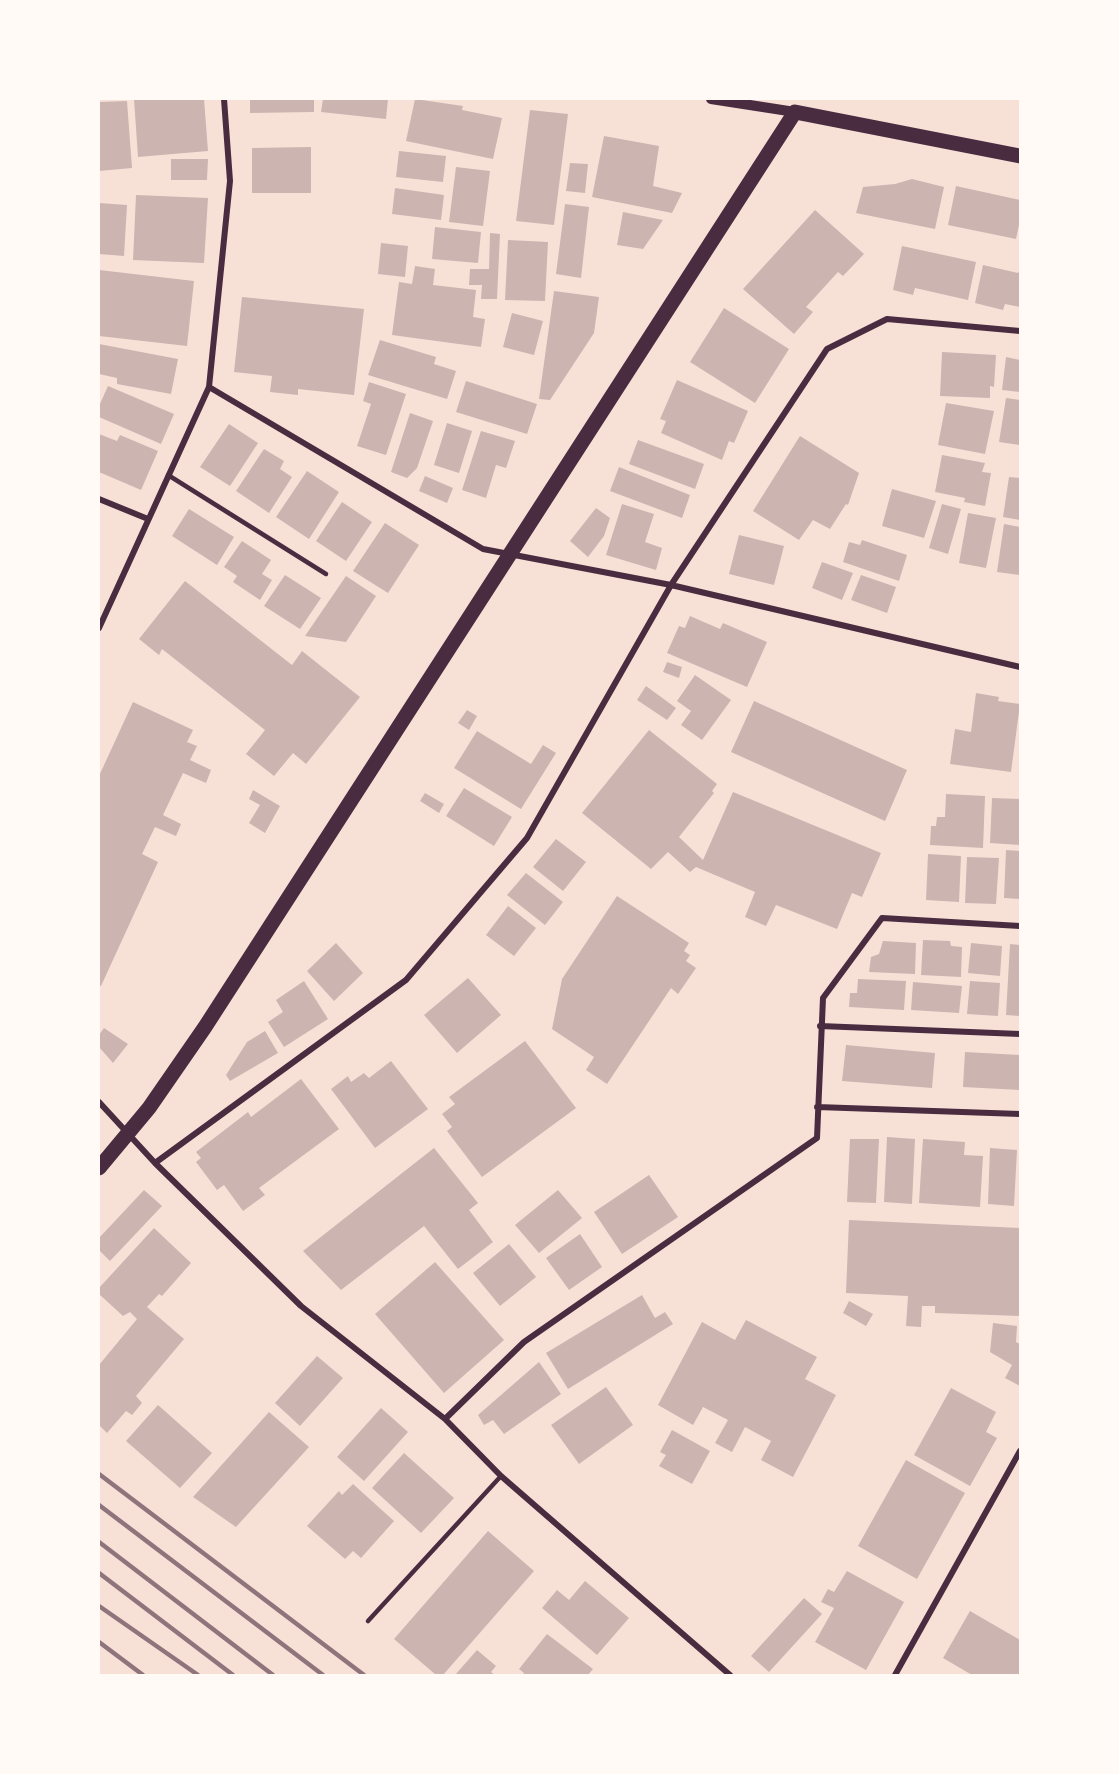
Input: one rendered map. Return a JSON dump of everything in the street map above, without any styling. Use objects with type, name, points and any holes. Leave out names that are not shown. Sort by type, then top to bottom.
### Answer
[{"type":"main road","points":[[99,1168],[149,1108],[205,1027],[795,112],[1020,156]]},
{"type":"street","points":[[99,628],[208,387],[230,181],[224,99]]},
{"type":"street","points":[[711,99],[795,112]]},
{"type":"street","points":[[155,1163],[406,980],[527,838],[671,585],[827,349],[887,319],[1020,331]]},
{"type":"street","points":[[208,387],[483,549],[671,585],[1020,667]]},
{"type":"street","points":[[99,499],[148,519]]},
{"type":"street","points":[[445,1419],[524,1342],[817,1138],[823,998],[882,918],[1020,926]]},
{"type":"street","points":[[820,1026],[1020,1034]]},
{"type":"street","points":[[99,1102],[155,1163],[301,1306],[445,1419],[501,1476],[730,1675]]},
{"type":"street","points":[[817,1107],[1020,1114]]},
{"type":"street","points":[[895,1675],[1020,1451]]},
{"type":"lane","points":[[168,476],[326,574]]},
{"type":"lane","points":[[368,1621],[501,1476]]},
{"type":"building","points":[[134,99],[204,99],[208,151],[138,157]]},
{"type":"building","points":[[250,99],[314,99],[314,112],[250,113]]},
{"type":"building","points":[[323,99],[388,99],[386,119],[321,112]]},
{"type":"building","points":[[415,99],[463,106],[462,110],[502,118],[493,159],[406,141]]},
{"type":"building","points":[[127,101],[132,168],[99,171],[99,102]]},
{"type":"building","points":[[530,110],[568,114],[554,225],[516,221]]},
{"type":"building","points":[[604,136],[659,146],[653,186],[682,193],[672,213],[592,197]]},
{"type":"building","points":[[311,147],[311,193],[252,193],[252,148]]},
{"type":"building","points":[[399,151],[446,156],[443,182],[396,177]]},
{"type":"building","points":[[171,159],[208,159],[207,180],[171,180]]},
{"type":"building","points":[[570,163],[588,164],[585,193],[566,191]]},
{"type":"building","points":[[456,167],[490,171],[483,226],[449,222]]},
{"type":"building","points":[[912,179],[944,187],[935,229],[856,213],[863,187],[895,184]]},
{"type":"building","points":[[956,186],[1020,200],[1020,220],[1016,239],[948,225]]},
{"type":"building","points":[[395,188],[444,195],[441,220],[392,214]]},
{"type":"building","points":[[136,195],[208,198],[204,263],[133,260]]},
{"type":"building","points":[[99,203],[127,205],[124,256],[99,254]]},
{"type":"building","points":[[565,204],[589,207],[581,278],[556,274]]},
{"type":"building","points":[[815,210],[864,254],[843,276],[838,272],[806,307],[813,312],[794,334],[743,289]]},
{"type":"building","points":[[623,212],[663,220],[643,249],[617,245]]},
{"type":"building","points":[[435,227],[481,232],[478,263],[432,259]]},
{"type":"building","points":[[490,233],[500,234],[497,299],[481,299],[482,285],[469,285],[470,269],[489,269]]},
{"type":"building","points":[[508,240],[548,242],[545,301],[505,300]]},
{"type":"building","points":[[381,243],[408,246],[405,277],[378,274]]},
{"type":"building","points":[[902,246],[976,262],[968,300],[915,288],[913,295],[893,290]]},
{"type":"building","points":[[983,265],[1018,273],[1020,269],[1020,307],[1005,304],[1003,310],[975,303]]},
{"type":"building","points":[[415,266],[435,269],[433,285],[476,290],[473,317],[485,319],[481,347],[392,335],[399,282],[412,284]]},
{"type":"building","points":[[99,270],[194,281],[187,346],[99,336]]},
{"type":"building","points":[[554,291],[599,297],[594,333],[550,400],[539,399]]},
{"type":"building","points":[[242,297],[364,309],[354,395],[298,389],[298,395],[270,392],[272,376],[234,372]]},
{"type":"building","points":[[724,308],[789,349],[755,403],[690,362]]},
{"type":"building","points":[[512,313],[543,321],[534,355],[503,347]]},
{"type":"building","points":[[380,340],[436,357],[434,364],[456,371],[447,399],[368,375]]},
{"type":"building","points":[[99,344],[178,359],[171,394],[117,384],[117,378],[99,374]]},
{"type":"building","points":[[942,352],[996,355],[994,387],[990,386],[990,398],[940,396]]},
{"type":"building","points":[[1006,357],[1020,360],[1020,392],[1002,390]]},
{"type":"building","points":[[677,380],[748,411],[734,443],[729,441],[722,460],[661,433],[666,421],[660,419]]},
{"type":"building","points":[[466,381],[537,404],[527,434],[456,412]]},
{"type":"building","points":[[369,382],[406,394],[386,455],[357,446],[371,404],[363,401]]},
{"type":"building","points":[[108,386],[174,414],[161,444],[99,417],[99,406]]},
{"type":"building","points":[[1006,398],[1020,400],[1020,445],[999,442]]},
{"type":"building","points":[[946,403],[994,411],[985,454],[938,445]]},
{"type":"building","points":[[410,413],[433,421],[417,468],[407,478],[391,472]]},
{"type":"building","points":[[447,423],[472,431],[459,473],[434,465]]},
{"type":"building","points":[[229,424],[258,443],[230,486],[200,467]]},
{"type":"building","points":[[481,431],[515,441],[506,468],[496,465],[486,498],[462,490]]},
{"type":"building","points":[[99,434],[117,441],[120,435],[158,451],[141,490],[99,472]]},
{"type":"building","points":[[800,436],[859,473],[848,505],[846,504],[830,529],[813,520],[799,540],[753,511]]},
{"type":"building","points":[[638,440],[704,464],[695,489],[629,464]]},
{"type":"building","points":[[264,449],[284,461],[280,469],[292,477],[269,513],[236,491]]},
{"type":"building","points":[[942,455],[985,463],[982,472],[991,473],[985,506],[964,502],[965,498],[935,492]]},
{"type":"building","points":[[619,467],[690,495],[682,518],[610,491]]},
{"type":"building","points":[[307,471],[339,492],[309,539],[276,517]]},
{"type":"building","points":[[425,476],[453,488],[447,503],[419,491]]},
{"type":"building","points":[[1009,477],[1020,478],[1020,520],[1003,517]]},
{"type":"building","points":[[892,489],[936,501],[924,538],[882,526]]},
{"type":"building","points":[[342,502],[372,522],[346,561],[316,541]]},
{"type":"building","points":[[622,504],[654,514],[645,542],[662,548],[656,570],[606,555]]},
{"type":"building","points":[[942,504],[961,509],[948,554],[929,548]]},
{"type":"building","points":[[596,508],[610,518],[604,536],[588,557],[570,541]]},
{"type":"building","points":[[189,509],[234,537],[217,565],[172,536]]},
{"type":"building","points":[[968,513],[996,518],[986,568],[959,563]]},
{"type":"building","points":[[385,523],[419,545],[388,593],[353,571]]},
{"type":"building","points":[[1004,524],[1020,527],[1020,575],[997,572]]},
{"type":"building","points":[[739,535],[784,546],[774,585],[729,574]]},
{"type":"building","points":[[862,540],[907,555],[899,581],[843,562],[849,542],[860,545]]},
{"type":"building","points":[[242,541],[271,560],[262,574],[272,580],[260,600],[233,582],[237,576],[224,567]]},
{"type":"building","points":[[822,562],[853,573],[842,600],[812,588]]},
{"type":"building","points":[[285,575],[321,598],[300,629],[264,606]]},
{"type":"building","points":[[861,575],[896,587],[887,613],[851,600]]},
{"type":"building","points":[[346,576],[376,596],[346,642],[305,636]]},
{"type":"building","points":[[185,581],[292,665],[302,651],[360,697],[306,764],[293,753],[274,776],[246,754],[265,730],[162,649],[159,655],[139,639]]},
{"type":"building","points":[[690,616],[720,629],[723,623],[767,642],[747,687],[667,653],[679,626],[685,628]]},
{"type":"building","points":[[667,662],[682,667],[679,678],[663,672]]},
{"type":"building","points":[[695,675],[731,700],[702,740],[681,725],[691,711],[677,701]]},
{"type":"building","points":[[646,686],[676,708],[667,720],[637,700]]},
{"type":"building","points":[[976,693],[999,697],[998,701],[1020,704],[1011,772],[950,764],[955,729],[971,732]]},
{"type":"building","points":[[754,701],[907,770],[885,821],[731,752]]},
{"type":"building","points":[[133,702],[193,730],[187,742],[197,746],[190,760],[211,770],[206,783],[183,773],[163,815],[181,824],[176,836],[155,827],[142,854],[158,862],[101,986],[99,985],[99,776]]},
{"type":"building","points":[[467,710],[477,716],[469,730],[458,723]]},
{"type":"building","points":[[649,730],[717,784],[712,791],[714,793],[679,837],[703,860],[733,792],[881,853],[862,897],[852,893],[837,929],[776,905],[766,926],[745,917],[755,892],[696,867],[690,872],[668,852],[651,869],[582,813]]},
{"type":"building","points":[[477,731],[531,764],[543,745],[556,753],[521,809],[454,768]]},
{"type":"building","points":[[464,788],[512,817],[494,846],[446,816]]},
{"type":"building","points":[[253,790],[280,806],[265,833],[249,823],[260,805],[249,799]]},
{"type":"building","points":[[425,793],[444,804],[439,813],[420,801]]},
{"type":"building","points":[[946,794],[985,796],[983,848],[930,845],[931,826],[936,826],[937,817],[945,817]]},
{"type":"building","points":[[992,798],[1020,799],[1020,845],[990,843]]},
{"type":"building","points":[[556,839],[586,862],[563,891],[533,867]]},
{"type":"building","points":[[1006,850],[1020,851],[1020,899],[1004,898]]},
{"type":"building","points":[[928,854],[961,856],[959,902],[926,900]]},
{"type":"building","points":[[967,857],[999,858],[996,904],[965,903]]},
{"type":"building","points":[[526,873],[563,902],[545,925],[507,895]]},
{"type":"building","points":[[617,896],[689,943],[684,951],[690,955],[686,961],[696,968],[678,994],[671,988],[607,1084],[586,1070],[594,1057],[552,1029],[562,979]]},
{"type":"building","points":[[508,906],[536,928],[514,956],[486,935]]},
{"type":"building","points":[[923,940],[950,941],[951,946],[962,947],[961,977],[921,975]]},
{"type":"building","points":[[883,941],[916,943],[915,974],[869,972],[871,957],[879,954]]},
{"type":"building","points":[[336,943],[363,973],[334,1001],[307,971]]},
{"type":"building","points":[[971,943],[1002,946],[1000,976],[968,973]]},
{"type":"building","points":[[1010,944],[1020,945],[1020,1016],[1006,1015]]},
{"type":"building","points":[[468,978],[501,1015],[457,1053],[424,1015]]},
{"type":"building","points":[[858,979],[906,981],[904,1010],[849,1007],[850,993],[857,993]]},
{"type":"building","points":[[304,981],[328,1019],[284,1047],[268,1022],[283,1012],[276,1000]]},
{"type":"building","points":[[970,981],[1000,983],[998,1016],[967,1014]]},
{"type":"building","points":[[913,982],[962,986],[959,1013],[911,1010]]},
{"type":"building","points":[[104,1028],[128,1044],[113,1063],[99,1047],[99,1035]]},
{"type":"building","points":[[265,1031],[278,1053],[230,1081],[226,1075],[247,1042]]},
{"type":"building","points":[[525,1041],[576,1108],[482,1177],[447,1131],[452,1127],[442,1114],[455,1104],[449,1097]]},
{"type":"building","points":[[846,1045],[935,1053],[932,1088],[842,1081]]},
{"type":"building","points":[[965,1052],[1020,1055],[1020,1090],[963,1087]]},
{"type":"building","points":[[391,1061],[428,1109],[375,1148],[331,1089],[348,1076],[351,1082],[364,1073],[369,1078]]},
{"type":"building","points":[[301,1079],[339,1129],[259,1188],[265,1195],[243,1211],[224,1185],[217,1190],[196,1162],[201,1158],[196,1152],[248,1112],[251,1117]]},
{"type":"building","points":[[887,1137],[915,1139],[912,1204],[884,1202]]},
{"type":"building","points":[[850,1139],[879,1139],[876,1203],[847,1202]]},
{"type":"building","points":[[923,1139],[965,1142],[964,1155],[983,1156],[980,1207],[919,1203]]},
{"type":"building","points":[[434,1148],[478,1203],[469,1210],[493,1242],[458,1269],[424,1226],[341,1290],[303,1251]]},
{"type":"building","points":[[990,1148],[1017,1150],[1014,1206],[988,1204]]},
{"type":"building","points":[[649,1175],[678,1217],[622,1254],[594,1212]]},
{"type":"building","points":[[144,1190],[162,1206],[110,1261],[99,1250],[99,1238]]},
{"type":"building","points":[[558,1190],[582,1218],[539,1253],[515,1225]]},
{"type":"building","points":[[849,1220],[1020,1228],[1020,1316],[935,1313],[935,1306],[922,1306],[921,1327],[906,1326],[908,1296],[846,1293]]},
{"type":"building","points":[[154,1228],[191,1263],[162,1296],[159,1294],[147,1307],[184,1339],[136,1396],[142,1403],[132,1415],[126,1411],[107,1433],[99,1425],[99,1365],[137,1319],[130,1312],[123,1316],[99,1294],[99,1288]]},
{"type":"building","points":[[580,1234],[602,1267],[569,1290],[546,1258]]},
{"type":"building","points":[[509,1244],[536,1277],[500,1306],[473,1273]]},
{"type":"building","points":[[435,1262],[504,1340],[444,1393],[375,1314]]},
{"type":"building","points":[[642,1295],[655,1318],[665,1312],[673,1324],[568,1389],[546,1353]]},
{"type":"building","points":[[849,1301],[873,1314],[866,1326],[843,1313]]},
{"type":"building","points":[[746,1320],[817,1357],[805,1379],[836,1395],[793,1477],[761,1460],[771,1441],[745,1427],[732,1452],[715,1443],[728,1420],[703,1407],[693,1425],[658,1405],[702,1322],[735,1340]]},
{"type":"building","points":[[993,1323],[1017,1326],[1016,1342],[1020,1344],[1020,1386],[1005,1378],[1012,1365],[990,1352]]},
{"type":"building","points":[[317,1356],[343,1378],[300,1426],[275,1403]]},
{"type":"building","points":[[539,1362],[561,1394],[504,1434],[493,1420],[484,1425],[478,1415]]},
{"type":"building","points":[[606,1387],[633,1425],[579,1464],[551,1425]]},
{"type":"building","points":[[951,1388],[996,1412],[986,1432],[997,1438],[970,1486],[914,1455]]},
{"type":"building","points":[[158,1405],[212,1453],[180,1488],[126,1441]]},
{"type":"building","points":[[381,1408],[408,1432],[364,1481],[337,1457]]},
{"type":"building","points":[[269,1412],[309,1447],[236,1527],[193,1497]]},
{"type":"building","points":[[672,1430],[710,1451],[692,1484],[659,1466],[666,1455],[660,1452]]},
{"type":"building","points":[[404,1453],[454,1498],[421,1533],[372,1488]]},
{"type":"building","points":[[906,1460],[965,1493],[917,1579],[858,1546]]},
{"type":"building","points":[[353,1484],[394,1521],[361,1558],[353,1551],[345,1559],[307,1526],[339,1491],[342,1495]]},
{"type":"building","points":[[488,1531],[534,1571],[443,1675],[436,1675],[394,1639]]},
{"type":"building","points":[[847,1571],[904,1602],[866,1670],[815,1642],[834,1608],[821,1602],[828,1589],[834,1592]]},
{"type":"building","points":[[585,1581],[629,1618],[597,1655],[542,1608],[557,1590],[569,1600]]},
{"type":"building","points":[[804,1598],[822,1614],[769,1672],[751,1656]]},
{"type":"building","points":[[970,1611],[1020,1640],[1020,1675],[972,1675],[943,1658]]},
{"type":"building","points":[[547,1634],[593,1669],[588,1675],[523,1675],[524,1673],[519,1669]]},
{"type":"building","points":[[477,1650],[496,1666],[491,1672],[495,1675],[455,1675]]},
{"type":"railway","points":[[99,1474],[364,1675]]},
{"type":"railway","points":[[99,1505],[323,1675]]},
{"type":"railway","points":[[99,1542],[273,1675]]},
{"type":"railway","points":[[99,1573],[233,1675]]},
{"type":"railway","points":[[99,1606],[198,1675]]},
{"type":"railway","points":[[99,1642],[143,1675]]}]
